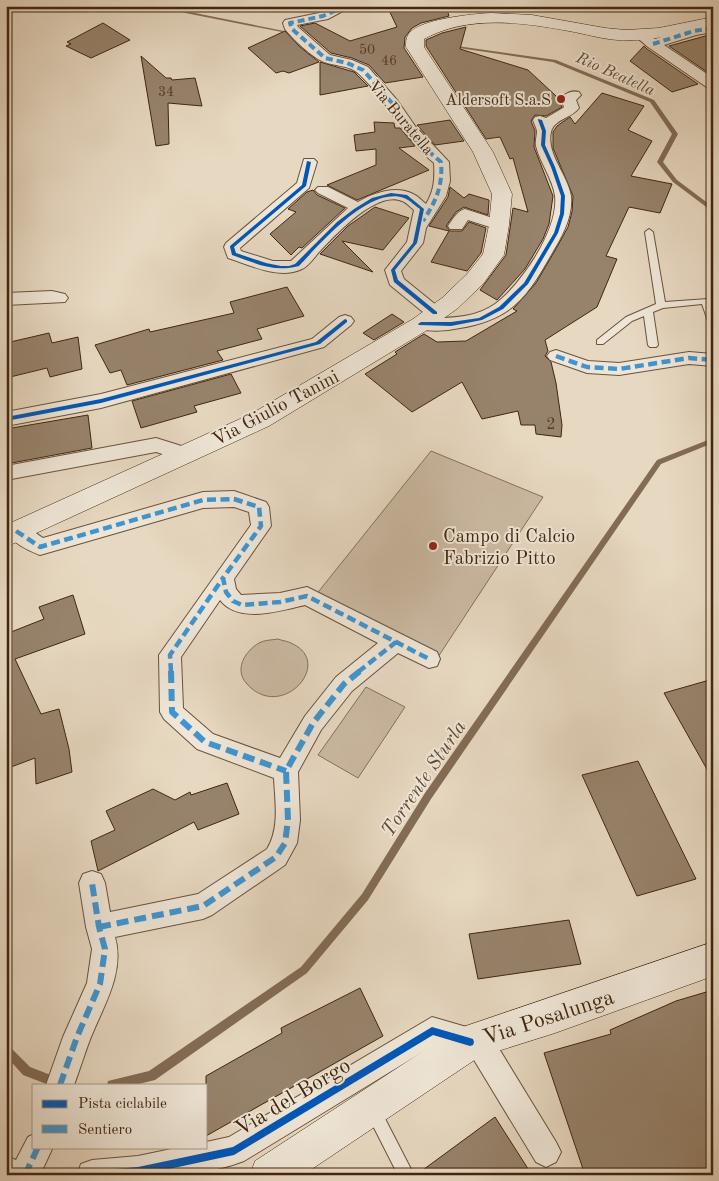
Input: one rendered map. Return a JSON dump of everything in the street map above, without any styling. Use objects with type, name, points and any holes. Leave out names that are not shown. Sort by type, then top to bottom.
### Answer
[{"type":"main road","name":"Via Giulio Tanini","points":[[11,534],[260,420],[428,318],[450,303],[475,279],[493,255],[499,225],[502,194],[484,152],[415,47],[415,37],[424,30],[454,22],[511,17],[647,39],[713,22]]},
{"type":"main road","name":"Via Posalunga","points":[[269,1175],[474,1040],[555,1016],[713,959]]},
{"type":"street","name":"Via Buratella","points":[[346,6],[323,16],[290,23],[292,29],[325,58],[347,63],[363,70],[392,103],[409,129],[427,150],[441,162],[444,180],[441,192],[420,226],[415,242],[393,270],[396,281],[428,318]]},
{"type":"street","name":"Via Giulio Tanini","points":[[647,39],[713,28]]},
{"type":"street","points":[[647,39],[713,85]]},
{"type":"street","points":[[428,318],[450,324],[480,319],[501,308],[526,284],[556,233],[562,214],[562,196],[543,144],[542,126],[553,117],[572,108],[568,99],[574,95]]},
{"type":"street","points":[[309,162],[304,184],[232,247],[234,254],[278,268],[289,269],[297,265],[357,206],[381,196],[398,194],[414,198],[422,209],[420,226]]},
{"type":"street","points":[[323,190],[357,206]]},
{"type":"street","points":[[456,226],[465,214],[499,225]]},
{"type":"street","points":[[6,299],[52,296],[59,298]]},
{"type":"street","points":[[6,419],[101,401],[318,343],[345,321]]},
{"type":"street","points":[[556,356],[587,367],[619,369],[689,358],[713,360]]},
{"type":"street","points":[[6,472],[156,445],[184,454]]},
{"type":"street","points":[[11,534],[40,547],[203,500],[234,499],[259,506],[261,526],[170,655],[172,712],[205,742],[286,771]]},
{"type":"street","points":[[223,578],[226,592],[233,601],[242,605],[280,602],[307,596],[429,660]]},
{"type":"street","points":[[99,927],[203,906],[276,857],[285,842],[288,820],[286,771],[312,723],[344,684],[396,642]]},
{"type":"street","points":[[60,1084],[77,1037],[100,984],[105,949],[99,927],[92,883]]},
{"type":"street","name":"Via del Borgo","points":[[92,1175],[138,1171],[234,1152],[432,1032],[474,1040]]},
{"type":"street","points":[[474,1040],[546,1152]]},
{"type":"street","points":[[6,1171],[12,1175]]},
{"type":"lane","points":[[649,232],[661,305]]},
{"type":"lane","points":[[600,342],[629,319],[661,305],[705,301],[713,322]]},
{"type":"lane","points":[[648,311],[653,344]]},
{"type":"lane","points":[[371,1107],[406,1175]]},
{"type":"shaded area","name":"Campo di Calcio Fabrizio Pitto","points":[[431,451],[543,497],[438,657],[315,596]]},
{"type":"shaded area","points":[[278,639],[293,644],[304,653],[308,664],[305,675],[298,686],[287,693],[274,697],[260,694],[247,684],[243,679],[241,667],[245,656],[259,643]]},
{"type":"shaded area","points":[[366,687],[405,707],[358,778],[318,755]]},
{"type":"building","points":[[387,6],[446,6],[449,16],[421,23],[412,28],[405,37],[404,48],[423,77],[385,83],[369,65],[352,58],[331,53],[300,26],[315,23],[350,41],[397,27]]},
{"type":"building","points":[[103,23],[130,40],[91,58],[66,46],[71,44],[67,42]]},
{"type":"building","points":[[466,27],[460,49],[528,70],[556,96],[562,107],[546,116],[535,115],[531,121],[535,131],[534,147],[553,196],[549,224],[543,239],[525,269],[497,300],[480,290],[506,255],[513,208],[528,212],[513,158],[510,159],[500,137],[486,139],[426,46],[426,40],[442,33]]},
{"type":"building","points":[[285,31],[300,47],[319,62],[289,73],[283,71],[276,73],[248,48]]},
{"type":"building","points":[[713,34],[713,76],[669,46],[709,35]]},
{"type":"building","points":[[644,46],[698,84],[672,92],[630,61]]},
{"type":"building","points":[[141,56],[166,78],[171,78],[172,80],[195,78],[202,106],[168,103],[169,144],[156,146]]},
{"type":"building","points":[[320,62],[354,72],[368,86],[320,95]]},
{"type":"building","points":[[602,93],[644,106],[628,130],[652,141],[631,176],[672,184],[660,213],[629,207],[606,256],[617,259],[597,307],[545,340],[548,351],[545,356],[551,362],[556,383],[562,425],[561,437],[536,434],[535,425],[521,425],[518,411],[482,419],[462,382],[412,412],[365,374],[424,334],[437,342],[466,341],[517,311],[513,309],[536,283],[568,227],[572,212],[573,196],[553,148],[553,132],[557,126],[570,117],[575,124]]},
{"type":"building","points":[[450,120],[464,141],[435,145],[417,125]]},
{"type":"building","points":[[374,122],[394,123],[395,128],[400,128],[415,146],[399,148],[429,170],[357,200],[327,185],[376,165],[376,149],[356,151],[354,135],[375,132]]},
{"type":"building","points":[[450,187],[464,198],[469,194],[489,200],[488,215],[464,207],[456,212],[446,226],[450,231],[462,231],[469,222],[486,228],[481,253],[467,271],[431,262],[449,231],[429,226],[448,197]]},
{"type":"building","points":[[313,190],[317,195],[345,208],[302,248],[299,247],[291,255],[270,234],[296,212],[288,209],[307,192]]},
{"type":"building","points":[[375,207],[409,218],[383,250],[342,241],[373,272],[320,254],[348,226]]},
{"type":"building","points":[[287,287],[304,316],[257,329],[262,339],[217,351],[223,360],[127,385],[121,370],[110,373],[95,345],[149,329],[150,332],[234,313],[230,302]]},
{"type":"building","points":[[392,314],[404,322],[374,340],[363,333]]},
{"type":"building","points":[[49,333],[52,343],[78,337],[82,369],[50,377],[47,368],[6,378],[6,343]]},
{"type":"building","points":[[231,374],[241,393],[194,406],[197,412],[141,428],[132,401]]},
{"type":"building","points":[[88,415],[92,448],[6,464],[6,429]]},
{"type":"building","points":[[73,595],[85,634],[15,659],[41,714],[59,709],[69,749],[72,772],[36,784],[35,758],[11,767],[6,743],[6,634],[44,619],[39,607]]},
{"type":"building","points":[[713,679],[713,780],[664,693]]},
{"type":"building","points":[[638,761],[696,879],[637,896],[582,775]]},
{"type":"building","points":[[227,783],[239,814],[198,830],[194,822],[98,871],[91,841],[115,830],[106,811],[153,789],[175,800],[190,792],[191,795]]},
{"type":"building","points":[[569,920],[581,964],[478,979],[469,934]]},
{"type":"building","points":[[360,988],[383,1036],[208,1135],[208,1084],[206,1084],[206,1076],[282,1033],[281,1028]]},
{"type":"building","points":[[713,990],[713,1175],[585,1175],[544,1053],[611,1034],[610,1030],[676,1001]]},
{"type":"building","points":[[495,1117],[532,1175],[416,1175]]},
{"type":"waterway","name":"Rio Beatella","points":[[152,6],[282,31]]},
{"type":"waterway","name":"Rio Beatella","points":[[452,46],[554,61],[652,101],[675,134],[660,162],[675,181],[713,210]]},
{"type":"waterway","name":"Torrente Sturla","points":[[116,1084],[151,1076],[304,970],[365,897],[428,796],[659,462],[713,440]]},
{"type":"waterway","name":"Torrente Sturla","points":[[6,1049],[27,1071],[57,1083]]},
{"type":"marked path","points":[[346,6],[323,16],[290,23],[292,29],[325,58],[347,63],[363,70],[392,103],[409,129],[427,150],[441,162],[441,187],[433,206],[423,221]]},
{"type":"marked path","points":[[653,44],[694,31],[713,28]]},
{"type":"marked path","points":[[556,356],[587,367],[619,369],[689,358],[713,360]]},
{"type":"marked path","points":[[16,531],[40,547],[203,500],[234,499],[259,507],[261,526],[223,578],[226,592],[233,601],[242,605],[280,602],[307,596],[429,659]]},
{"type":"marked path","points":[[223,578],[170,655],[172,712],[205,742],[286,771]]},
{"type":"marked path","points":[[99,927],[203,906],[276,857],[285,843],[288,820],[286,771],[313,723],[344,684],[396,642]]},
{"type":"marked path","points":[[60,1084],[77,1037],[100,984],[105,949],[99,927],[92,883]]},
{"type":"marked path","points":[[25,1175],[38,1148]]},
{"type":"cycle path","points":[[421,324],[451,324],[480,319],[501,308],[526,284],[556,233],[562,214],[563,196],[543,145],[544,131],[540,120]]},
{"type":"cycle path","points":[[309,162],[304,185],[232,247],[234,254],[273,267],[281,268],[297,265],[339,223],[373,199],[391,194],[407,197],[422,209],[415,243],[393,270],[396,281],[435,313]]},
{"type":"cycle path","points":[[6,419],[101,401],[318,343],[345,321]]},
{"type":"cycle path","points":[[92,1175],[138,1171],[234,1151],[432,1031],[470,1042]]},
{"type":"place","name":"Aldersoft S.a.S","points":[[561,99]]},
{"type":"place","name":"Campo di Calcio Fabrizio Pitto","points":[[433,546]]}]
